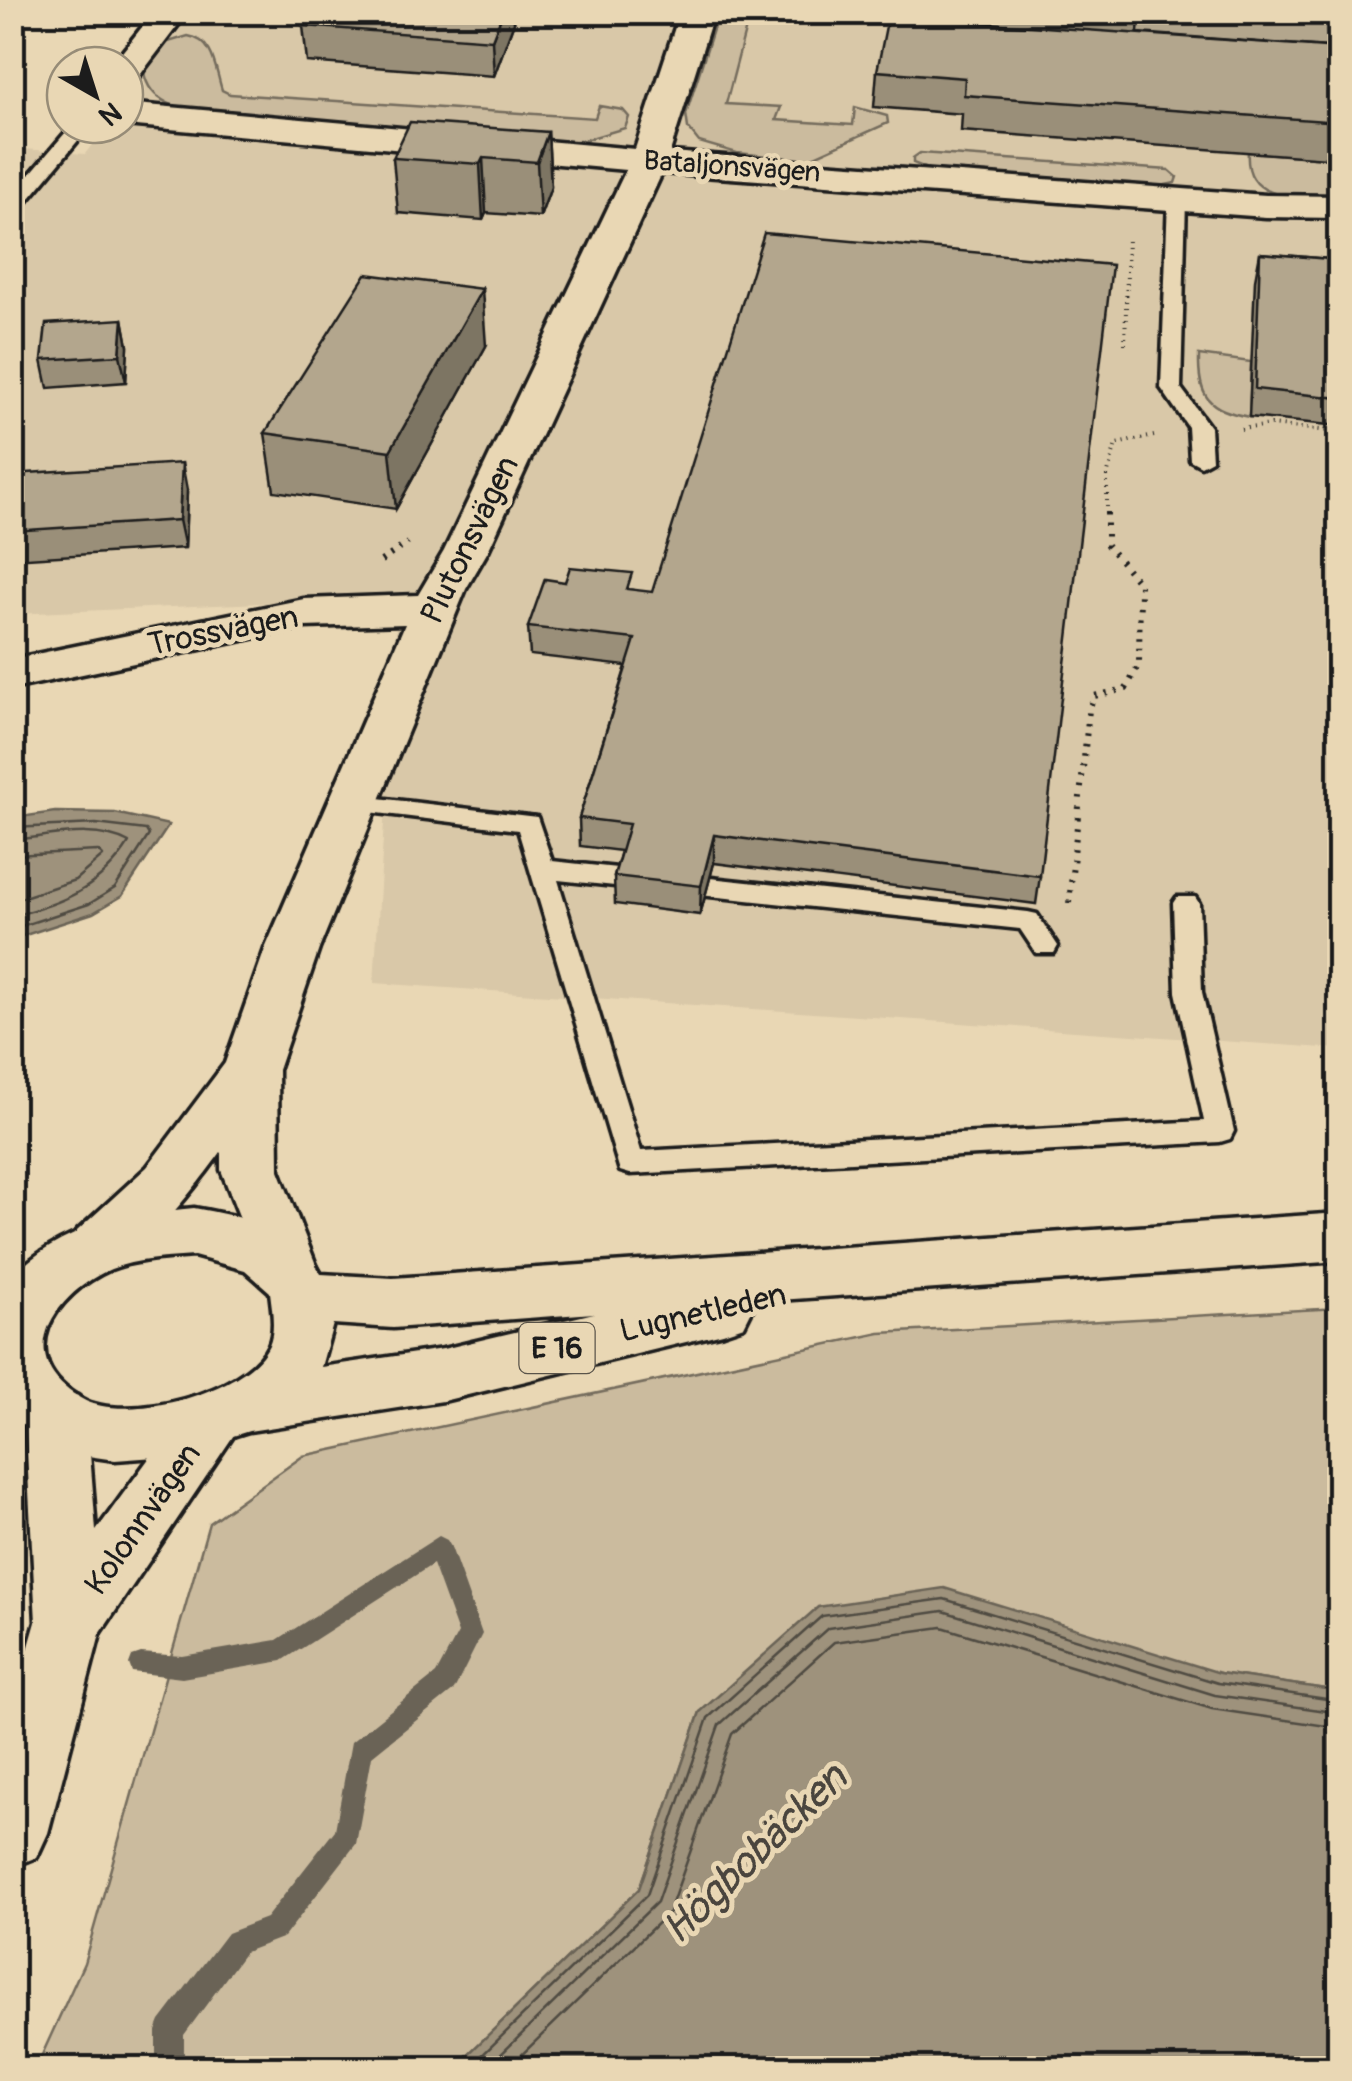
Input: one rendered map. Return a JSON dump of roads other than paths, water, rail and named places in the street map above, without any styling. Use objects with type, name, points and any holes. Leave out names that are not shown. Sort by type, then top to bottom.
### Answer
[{"type":"main road","points":[[145,46],[172,12]]},
{"type":"main road","name":"Plutonsvägen","points":[[89,1252],[167,1183],[250,1070],[292,949],[435,609],[650,161],[697,12]]},
{"type":"main road","name":"Bataljonsvägen","points":[[145,116],[650,161],[1178,200],[1340,207]]},
{"type":"main road","name":"Trossvägen","points":[[12,674],[304,613],[435,609]]},
{"type":"main road","name":"Plutonsvägen","points":[[250,1070],[250,1170],[296,1284]]},
{"type":"main road","points":[[12,1278],[149,1234],[194,1232],[240,1239],[261,1248],[296,1284]]},
{"type":"main road","name":"Lugnetleden","points":[[296,1284],[393,1303],[1340,1237]]},
{"type":"main road","points":[[35,1404],[16,1370],[15,1329],[28,1298],[89,1252]]},
{"type":"main road","name":"Lugnetleden","points":[[226,1412],[442,1375],[874,1272]]},
{"type":"main road","name":"E 16","points":[[35,1404],[86,1430],[127,1434],[226,1412],[284,1373],[293,1362],[304,1331],[296,1284]]},
{"type":"main road","name":"Kolonnvägen","points":[[35,1404],[70,1622]]},
{"type":"main road","name":"Kolonnvägen","points":[[12,1833],[70,1622],[226,1412]]},
{"type":"lane","points":[[12,207],[22,179],[60,145]]},
{"type":"lane","points":[[1178,200],[1171,388],[1199,428],[1201,460]]},
{"type":"lane","points":[[353,803],[528,823],[630,1163],[1220,1131],[1190,992],[1186,903]]},
{"type":"lane","points":[[542,868],[1028,921],[1045,946]]},
{"type":"water","points":[[55,812],[115,813],[169,825],[122,896],[93,913],[13,939],[13,818]]},
{"type":"water","points":[[944,1588],[1220,1673],[1339,1691],[1339,2068],[454,2068],[639,1889],[700,1712],[818,1607]]},
{"type":"waterway","name":"Högbobäcken","points":[[141,1664],[182,1667],[282,1650],[439,1547],[470,1634],[445,1682],[360,1750],[347,1835],[275,1928],[236,1942],[170,2031],[170,2068]]}]
